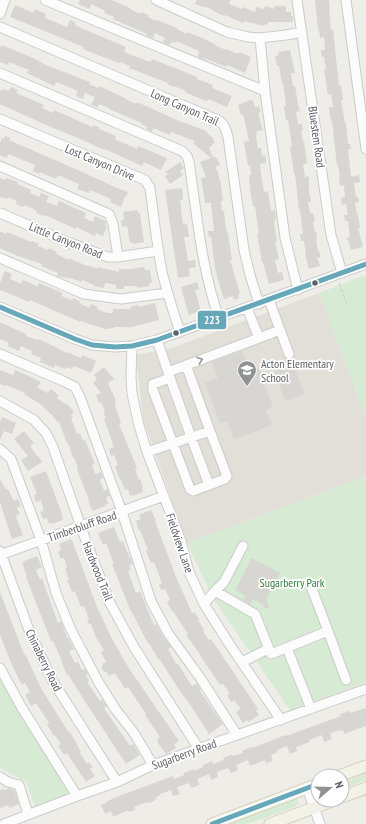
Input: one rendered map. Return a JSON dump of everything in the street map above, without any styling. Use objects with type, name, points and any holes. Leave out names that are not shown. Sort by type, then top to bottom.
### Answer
[{"type":"main road","points":[[350,772],[366,766]]},
{"type":"main road","points":[[212,824],[310,787]]},
{"type":"main road","points":[[350,794],[366,788]]},
{"type":"main road","points":[[270,824],[314,808]]},
{"type":"street","points":[[0,14],[5,0]]},
{"type":"street","points":[[45,0],[265,90]]},
{"type":"street","points":[[156,0],[227,32],[248,38],[260,38],[302,32]]},
{"type":"street","name":"Bluestem Road","points":[[297,0],[330,235],[340,277]]},
{"type":"street","points":[[346,0],[366,149]]},
{"type":"street","name":"Long Canyon Trail","points":[[0,27],[224,124],[228,137],[246,257],[253,287],[259,304]]},
{"type":"street","points":[[260,38],[265,90],[285,238],[298,290]]},
{"type":"street","points":[[0,73],[182,151],[187,156],[205,267],[219,318]]},
{"type":"street","name":"Lost Canyon Drive","points":[[0,119],[144,180],[150,188],[158,251],[167,293],[180,332]]},
{"type":"street","points":[[0,166],[109,214],[113,224],[118,257]]},
{"type":"street","name":"Little Canyon Road","points":[[0,213],[108,257],[158,251]]},
{"type":"street","points":[[0,258],[84,294],[121,299],[167,293]]},
{"type":"street","points":[[0,307],[92,345],[115,347],[132,346],[157,340],[268,300],[340,277],[366,264]]},
{"type":"street","points":[[268,300],[289,354]]},
{"type":"street","points":[[247,308],[258,338]]},
{"type":"street","points":[[186,365],[227,476],[225,479],[193,491],[190,489],[173,444],[153,390],[153,384],[186,365],[280,330]]},
{"type":"street","points":[[157,340],[209,485]]},
{"type":"street","name":"Fieldview Lane","points":[[132,346],[132,393],[138,422],[147,452],[180,541],[189,572],[204,604],[281,720]]},
{"type":"street","points":[[0,354],[75,387],[122,512],[151,601],[168,633],[201,679],[237,735]]},
{"type":"street","name":"Hardwood Trail","points":[[0,401],[34,420],[46,433],[110,603],[134,647],[199,749]]},
{"type":"street","points":[[147,452],[210,431]]},
{"type":"street","points":[[0,449],[11,459],[41,540],[56,593],[71,630],[99,683],[116,710],[134,733],[153,765]]},
{"type":"street","name":"Timberbluff Road","points":[[0,554],[164,496]]},
{"type":"street","points":[[204,604],[224,582],[243,546]]},
{"type":"street","name":"Chinaberry Road","points":[[0,554],[29,630],[52,680],[117,782]]},
{"type":"street","points":[[312,589],[346,680]]},
{"type":"street","points":[[215,591],[255,614],[271,654],[328,631]]},
{"type":"street","points":[[287,648],[311,709]]},
{"type":"street","points":[[242,662],[268,649]]},
{"type":"street","points":[[0,668],[22,708],[77,796]]},
{"type":"street","name":"Sugarberry Road","points":[[4,824],[117,782],[153,765],[366,688]]},
{"type":"street","points":[[0,777],[8,782],[19,785],[28,814]]},
{"type":"street","points":[[307,788],[310,797]]},
{"type":"street","points":[[314,808],[320,824]]},
{"type":"path","points":[[340,277],[347,305]]},
{"type":"shaded area","name":"Acton Elementary School","points":[[319,293],[366,418],[366,476],[187,543],[143,419],[136,355],[172,348]]},
{"type":"green space","points":[[366,275],[366,418],[319,293]]},
{"type":"green space","name":"Sugarberry Park","points":[[366,476],[366,682],[290,710],[213,598],[187,543]]},
{"type":"green space","points":[[0,666],[74,792],[35,806],[26,782],[0,768]]},
{"type":"green space","points":[[366,773],[366,780],[350,786],[350,780]]},
{"type":"green space","points":[[297,799],[299,804],[296,806],[248,824],[227,824]]},
{"type":"building","points":[[80,0],[112,0],[141,14],[141,12],[148,15],[148,17],[156,21],[157,20],[177,28],[187,34],[187,32],[202,38],[216,46],[251,57],[245,73],[227,65],[226,67],[198,57],[199,51],[176,41],[175,43],[171,42],[169,45],[163,42],[165,38],[155,33],[153,38],[146,35],[147,34],[113,19],[114,17],[104,13],[105,11],[91,4],[90,9],[78,4]]},
{"type":"building","points":[[197,0],[231,0],[229,4],[242,9],[243,7],[255,12],[256,7],[264,9],[265,6],[274,9],[274,6],[286,6],[286,12],[291,12],[291,16],[293,16],[293,22],[268,22],[268,25],[265,24],[264,26],[244,21],[243,23],[195,4]]},
{"type":"building","points":[[315,0],[329,0],[331,30],[333,30],[339,86],[341,85],[343,100],[341,100],[346,123],[348,144],[350,144],[351,149],[348,149],[351,177],[359,175],[360,182],[354,183],[356,197],[358,197],[359,202],[355,203],[360,228],[358,228],[363,247],[351,250],[347,238],[350,237],[348,221],[345,221],[344,215],[348,215],[346,204],[342,205],[341,198],[345,197],[344,185],[340,186],[329,107],[333,107],[331,94],[328,95],[324,69],[326,69],[321,50],[325,50],[324,37],[320,38]]},
{"type":"building","points":[[15,5],[33,13],[35,9],[46,14],[45,18],[67,27],[70,20],[81,28],[126,47],[124,52],[150,62],[152,59],[197,77],[197,79],[213,85],[212,88],[232,96],[227,107],[208,99],[207,101],[196,97],[185,92],[186,91],[167,84],[168,83],[129,68],[130,66],[90,52],[83,49],[84,47],[10,17]]},
{"type":"building","points":[[2,45],[46,65],[90,82],[89,84],[98,88],[99,86],[136,104],[137,102],[179,121],[204,130],[214,139],[213,140],[215,142],[209,148],[213,157],[215,156],[216,159],[217,158],[220,165],[215,167],[220,179],[223,201],[221,201],[222,211],[224,211],[232,260],[230,260],[240,294],[238,295],[239,298],[234,300],[233,296],[224,299],[215,268],[211,237],[209,237],[208,231],[214,231],[211,203],[205,203],[201,178],[206,177],[200,162],[211,158],[193,143],[195,141],[171,132],[170,135],[153,128],[152,132],[146,129],[147,127],[141,124],[142,123],[109,108],[99,104],[98,107],[91,105],[95,97],[85,93],[83,99],[76,96],[78,91],[56,82],[54,86],[27,73],[29,70],[9,62],[8,65],[0,62],[0,46],[2,47]]},
{"type":"building","points":[[290,50],[295,73],[291,73],[293,86],[295,86],[300,111],[296,112],[298,124],[302,124],[303,131],[301,131],[307,163],[303,164],[305,177],[309,176],[309,194],[311,202],[308,202],[310,213],[313,213],[315,221],[313,221],[318,251],[321,257],[317,258],[320,266],[309,269],[305,255],[304,241],[301,241],[300,234],[303,234],[290,147],[292,147],[288,120],[286,120],[284,106],[286,106],[283,83],[282,84],[279,66],[277,66],[275,56],[279,55],[278,52]]},
{"type":"building","points":[[11,87],[18,90],[16,93],[44,105],[42,108],[53,113],[54,110],[92,127],[93,125],[99,127],[99,129],[116,136],[115,139],[137,149],[138,146],[167,158],[161,170],[144,162],[142,166],[0,104],[0,90],[2,91],[3,89],[9,91]]},
{"type":"building","points":[[253,100],[255,107],[259,106],[261,112],[258,113],[263,130],[256,132],[256,135],[258,148],[261,148],[262,156],[265,155],[266,163],[260,164],[262,181],[264,192],[268,191],[271,211],[275,210],[276,218],[274,222],[277,241],[275,241],[279,259],[275,260],[278,273],[282,272],[284,280],[269,284],[262,262],[257,234],[259,234],[255,206],[253,206],[251,196],[249,175],[251,175],[250,165],[248,166],[244,142],[249,141],[244,118],[242,114],[241,115],[238,105]]},
{"type":"building","points":[[5,136],[10,138],[9,140],[128,192],[121,207],[110,202],[111,199],[90,190],[89,193],[77,189],[79,184],[58,175],[56,179],[40,172],[39,174],[33,171],[35,165],[8,154],[7,158],[0,155],[0,143],[2,138],[4,139]]},
{"type":"building","points":[[180,162],[184,168],[180,171],[183,175],[170,184],[165,176],[169,174],[165,172]]},
{"type":"building","points":[[0,178],[5,180],[6,178],[18,182],[17,184],[31,190],[30,193],[39,197],[41,193],[49,196],[46,202],[57,206],[59,201],[86,213],[84,218],[93,222],[95,216],[105,221],[105,225],[107,226],[103,236],[96,233],[95,236],[76,227],[76,229],[45,215],[36,213],[37,211],[34,209],[16,204],[17,201],[8,197],[7,199],[0,197]]},
{"type":"building","points":[[182,188],[183,200],[180,200],[183,225],[187,224],[189,237],[184,237],[188,261],[195,260],[196,267],[189,268],[190,276],[178,278],[165,190]]},
{"type":"building","points":[[138,210],[138,213],[140,213],[144,242],[133,244],[133,242],[130,243],[127,226],[122,227],[121,220],[124,220],[123,212]]},
{"type":"building","points":[[0,231],[6,234],[7,232],[31,242],[32,241],[39,244],[38,246],[48,250],[49,248],[57,252],[56,254],[69,260],[69,258],[97,269],[97,267],[119,272],[119,269],[144,267],[145,270],[150,270],[152,283],[149,283],[150,286],[137,288],[137,286],[124,286],[124,289],[116,289],[116,285],[105,283],[104,288],[94,286],[82,280],[81,282],[71,278],[57,276],[58,273],[41,266],[42,264],[0,248]]},
{"type":"building","points":[[5,271],[12,274],[10,279],[21,284],[23,280],[37,286],[39,283],[63,293],[61,296],[80,301],[79,303],[89,308],[91,304],[98,307],[97,309],[107,313],[113,313],[113,309],[131,309],[130,307],[138,305],[139,307],[155,303],[159,320],[127,328],[114,327],[105,329],[80,322],[30,300],[29,302],[0,290],[0,283]]},
{"type":"building","points":[[197,282],[199,289],[195,290],[201,311],[189,315],[181,287]]},
{"type":"building","points":[[0,322],[26,334],[26,336],[38,339],[67,353],[81,358],[82,355],[96,361],[91,373],[74,366],[72,369],[66,367],[65,369],[55,365],[54,368],[40,362],[41,358],[31,354],[32,351],[21,346],[19,351],[8,346],[9,343],[0,339]]},
{"type":"building","points":[[242,351],[249,370],[258,367],[273,407],[266,410],[272,425],[234,439],[227,421],[220,423],[205,383],[218,378],[212,362]]},
{"type":"building","points":[[293,363],[304,394],[285,401],[274,370]]},
{"type":"building","points":[[104,367],[114,379],[108,383],[116,401],[115,406],[121,423],[119,424],[137,468],[135,469],[143,488],[143,492],[133,496],[130,496],[128,489],[125,490],[115,466],[118,465],[114,455],[111,456],[109,449],[114,447],[104,419],[106,419],[105,412],[96,395],[101,393],[93,383],[97,379],[94,375]]},
{"type":"building","points":[[0,370],[13,375],[15,370],[41,382],[37,387],[47,393],[51,389],[59,396],[57,398],[65,404],[66,403],[74,412],[71,415],[73,417],[71,418],[77,434],[80,433],[83,441],[85,440],[95,464],[92,465],[95,474],[101,472],[103,478],[100,480],[104,491],[107,489],[110,495],[106,498],[108,504],[93,511],[77,470],[74,457],[73,458],[68,443],[67,444],[59,421],[58,423],[40,404],[24,394],[25,393],[0,384]]},
{"type":"building","points":[[2,417],[16,423],[12,434],[4,431],[0,440],[0,423]]},
{"type":"building","points":[[24,431],[34,443],[30,446],[42,462],[28,471],[21,460],[28,456],[14,439]]},
{"type":"building","points":[[46,471],[63,517],[63,520],[52,524],[49,524],[47,518],[43,519],[40,512],[44,511],[41,500],[36,502],[34,495],[37,494],[30,477]]},
{"type":"building","points":[[0,479],[6,490],[8,489],[14,501],[18,499],[21,506],[17,508],[20,514],[16,517],[23,535],[12,539],[0,502]]},
{"type":"building","points":[[151,510],[176,577],[192,613],[194,612],[199,619],[198,620],[204,630],[203,631],[209,640],[211,639],[258,709],[256,711],[259,715],[248,722],[247,720],[243,723],[236,712],[241,709],[234,700],[231,702],[227,695],[230,694],[223,684],[220,685],[186,635],[188,634],[167,602],[170,600],[165,589],[161,590],[159,585],[162,583],[154,562],[151,563],[146,551],[148,550],[136,521],[141,519],[139,515]]},
{"type":"building","points":[[114,527],[120,542],[123,541],[133,564],[129,565],[131,570],[128,571],[136,593],[140,591],[154,625],[156,624],[171,647],[168,649],[176,664],[178,664],[192,686],[197,683],[201,690],[200,691],[223,724],[209,734],[147,642],[131,612],[112,564],[114,564],[106,543],[103,545],[98,533]]},
{"type":"building","points":[[71,539],[97,607],[112,639],[130,670],[179,741],[174,744],[176,748],[166,754],[157,742],[157,739],[160,737],[128,687],[125,689],[115,673],[109,676],[101,667],[103,666],[102,664],[106,662],[101,652],[104,650],[96,637],[91,624],[89,624],[87,620],[89,619],[84,606],[81,607],[75,591],[72,592],[67,580],[69,579],[65,569],[67,568],[64,558],[61,559],[58,552],[61,550],[59,544]]},
{"type":"building","points":[[37,556],[42,567],[36,570],[40,580],[42,578],[58,623],[61,621],[67,638],[74,649],[69,652],[75,663],[78,662],[82,670],[85,669],[88,674],[86,675],[89,681],[87,682],[100,701],[103,700],[107,706],[104,708],[130,746],[133,744],[140,755],[126,764],[68,674],[67,675],[53,641],[51,641],[26,577],[27,576],[22,562]]},
{"type":"building","points":[[252,558],[280,573],[266,599],[269,607],[264,609],[263,604],[253,599],[250,604],[243,600],[246,596],[235,590]]},
{"type":"building","points":[[0,592],[24,654],[42,690],[69,733],[70,732],[87,764],[89,762],[93,767],[90,769],[95,776],[86,782],[67,753],[64,755],[58,746],[61,744],[47,725],[49,723],[36,703],[31,706],[25,695],[30,692],[25,683],[22,685],[11,663],[0,635]]},
{"type":"building","points":[[366,708],[366,726],[344,734],[343,730],[330,733],[332,739],[324,742],[322,735],[309,740],[310,742],[296,747],[297,751],[290,754],[287,746],[277,750],[278,752],[271,755],[273,761],[266,763],[265,760],[250,766],[248,760],[236,765],[238,770],[231,773],[228,768],[217,772],[218,777],[211,780],[209,774],[197,779],[199,785],[191,788],[189,783],[177,787],[180,794],[173,796],[171,790],[160,794],[154,801],[134,807],[135,810],[129,812],[128,810],[113,817],[111,811],[105,814],[101,805],[114,798],[173,776],[174,779],[193,769],[193,771],[203,767],[203,765],[212,761],[213,764],[224,760],[223,758],[232,754],[233,756],[243,753],[242,751],[251,747],[252,748],[341,716],[340,714],[349,711],[350,713]]},
{"type":"building","points":[[9,788],[14,790],[19,804],[9,808],[8,805],[0,808],[0,790]]},
{"type":"transit line","name":"223","points":[[0,307],[92,345],[115,347],[132,346],[157,340],[366,264]]},
{"type":"transit line","name":"223","points":[[212,824],[310,787]]},
{"type":"place","name":"Acton Elementary School","points":[[247,387]]}]
